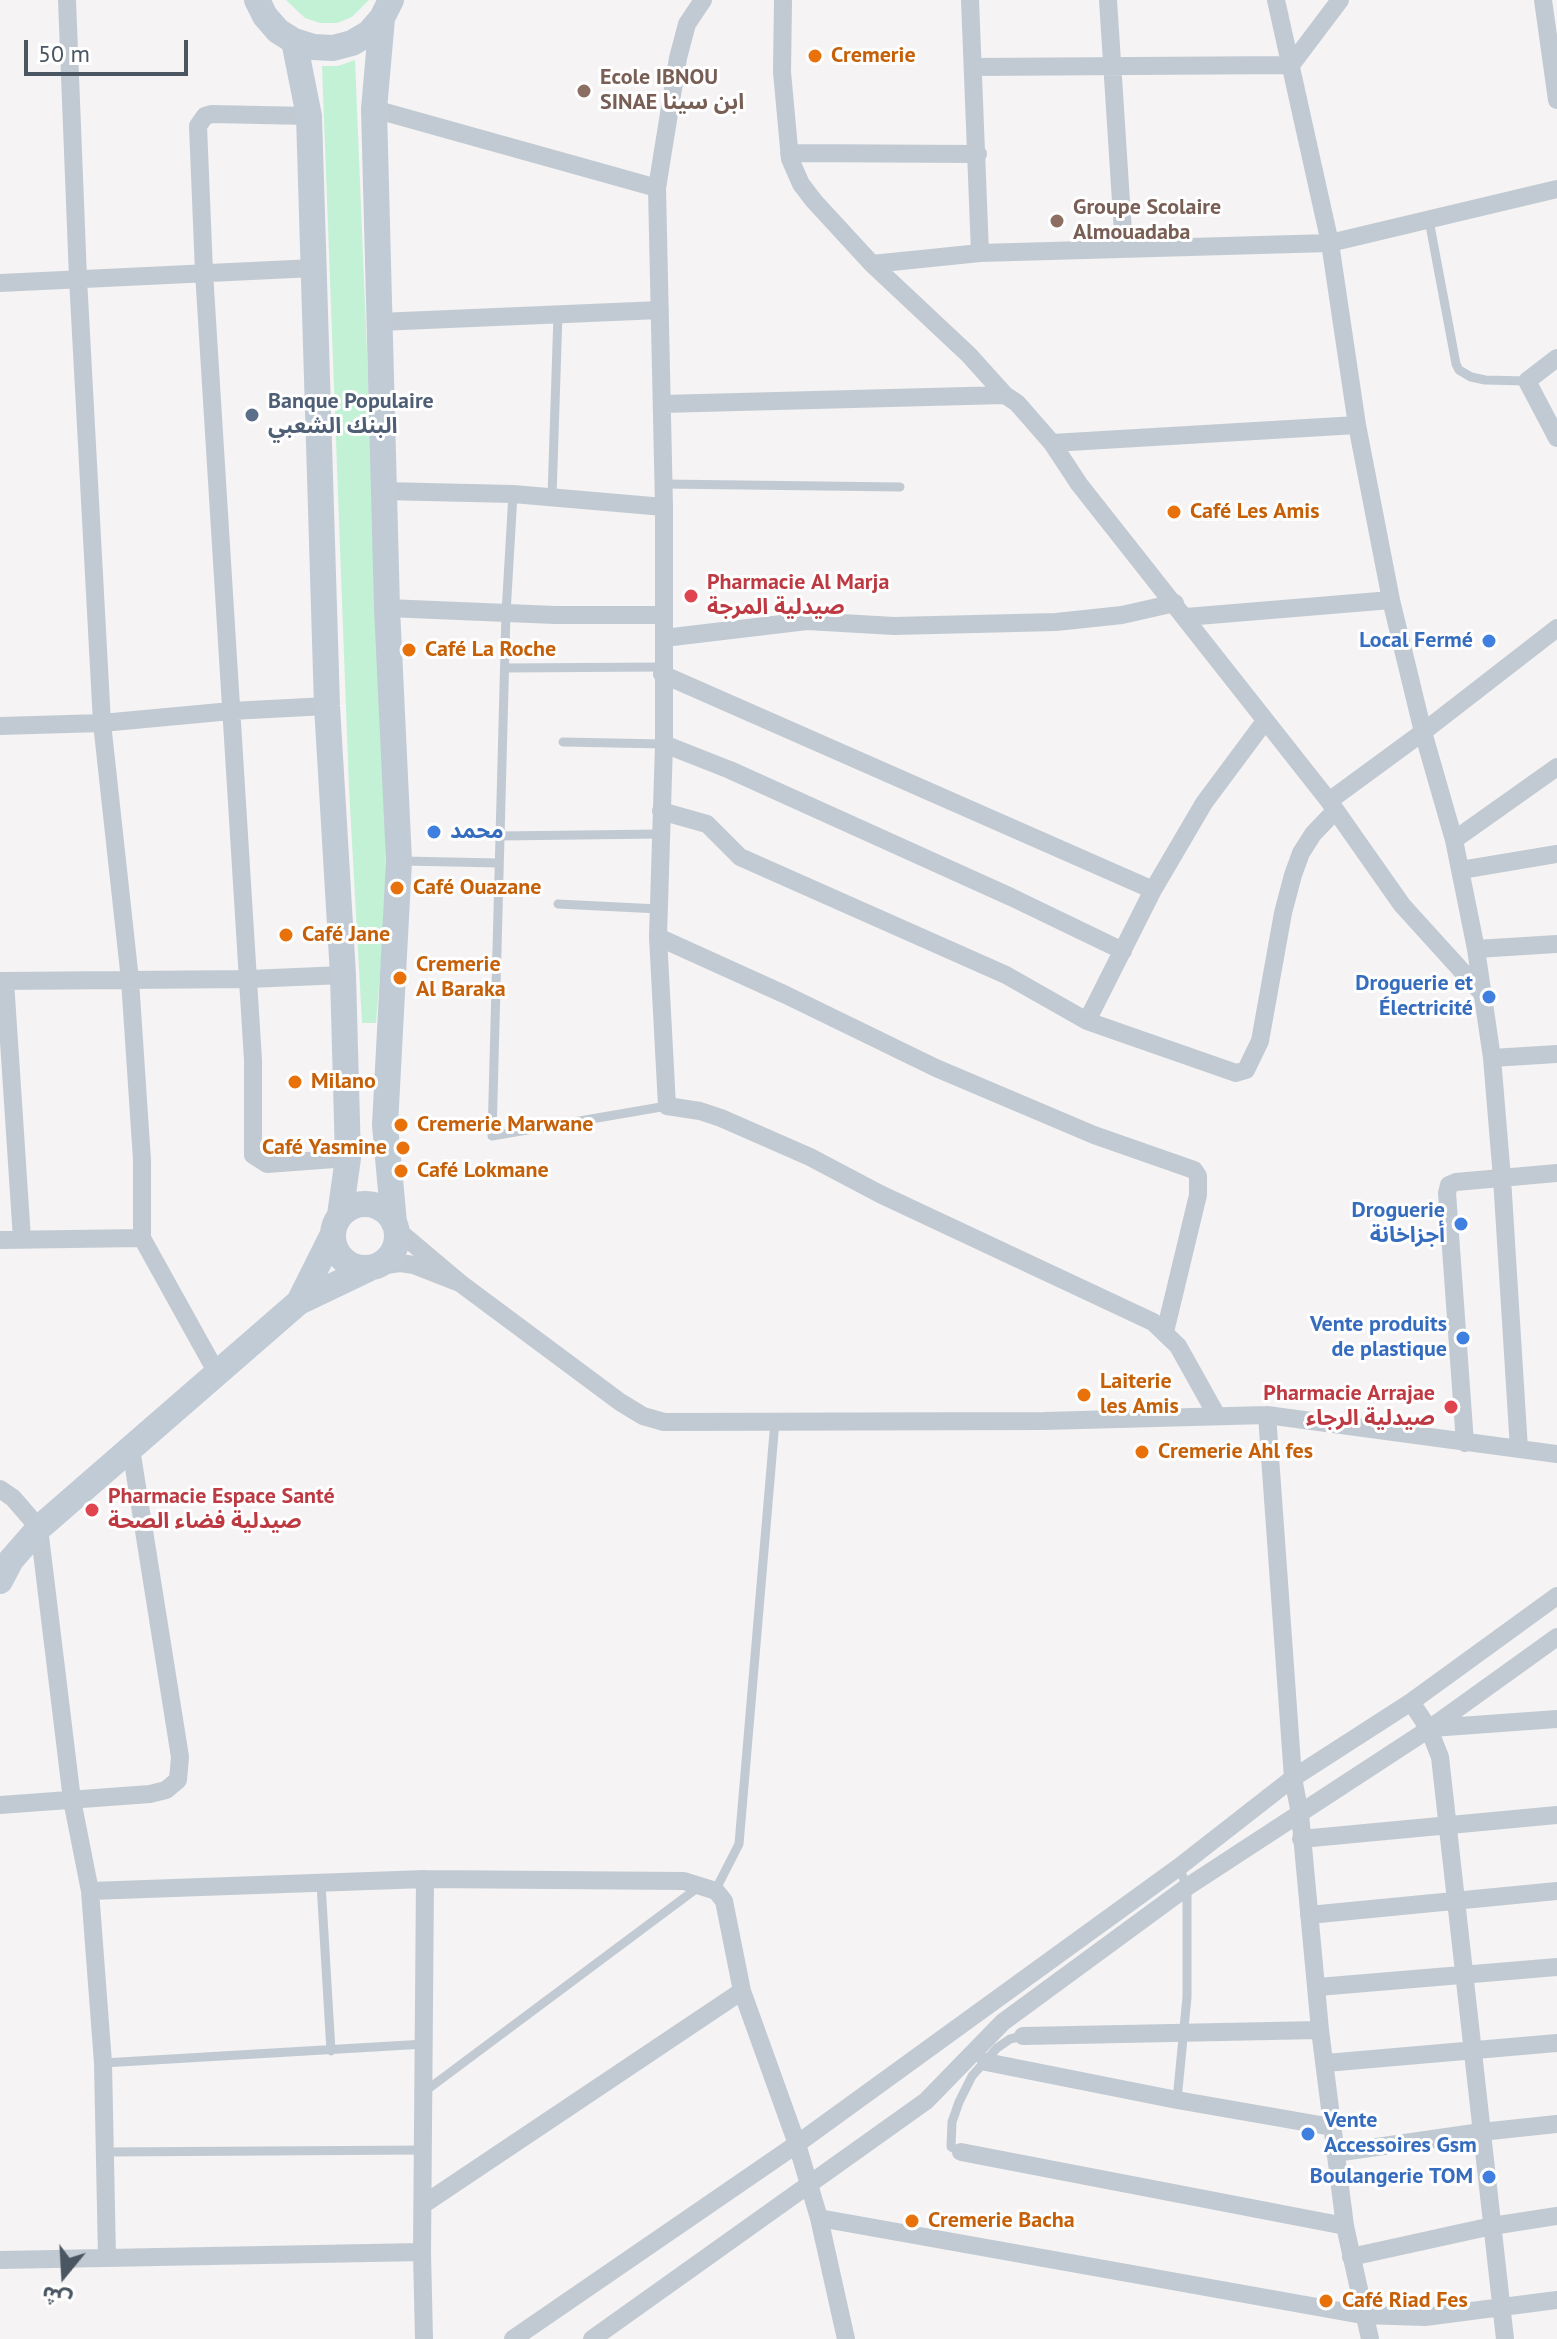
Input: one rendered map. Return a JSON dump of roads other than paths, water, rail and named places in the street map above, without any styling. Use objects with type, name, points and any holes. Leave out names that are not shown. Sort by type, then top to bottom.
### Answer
[{"type":"street","points":[[67,0],[78,278],[102,723],[130,980],[142,1160],[142,1238],[218,1375]]},
{"type":"street","points":[[257,0],[278,31],[294,41],[313,47],[333,48],[352,43],[369,33],[387,9]]},
{"type":"street","points":[[703,0],[687,24],[678,58],[657,188],[664,484],[664,744],[658,937],[667,1106],[721,1118],[810,1157],[880,1194],[1153,1322],[1178,1346],[1217,1416]]},
{"type":"street","points":[[783,0],[782,72],[789,153],[801,184],[872,264],[969,355],[1052,443],[1079,484],[1332,806],[1402,905],[1481,992]]},
{"type":"street","points":[[970,0],[980,253]]},
{"type":"street","points":[[1108,0],[1124,248]]},
{"type":"street","points":[[1276,0],[1330,243],[1357,425],[1391,600],[1423,732],[1454,840],[1476,949],[1492,1058],[1519,1449]]},
{"type":"street","points":[[1291,65],[1340,0]]},
{"type":"street","points":[[1543,0],[1557,100]]},
{"type":"street","points":[[0,1581],[11,1560],[39,1528],[299,1302],[373,1267],[393,1252],[396,1243],[385,1125],[399,861],[383,491],[374,109],[387,9]]},
{"type":"street","points":[[294,41],[309,116],[327,706],[343,975],[348,1158],[336,1226],[339,1256],[347,1264],[373,1267],[400,1263],[414,1265],[460,1283]]},
{"type":"street","points":[[973,67],[1291,65]]},
{"type":"street","points":[[374,109],[657,188]]},
{"type":"street","points":[[309,116],[212,114],[205,116],[198,126],[204,272],[249,979],[253,1155],[267,1164],[348,1158]]},
{"type":"street","points":[[789,153],[978,154]]},
{"type":"street","points":[[872,264],[980,253],[1330,243],[1557,189]]},
{"type":"street","points":[[0,283],[314,268]]},
{"type":"street","points":[[379,322],[660,310]]},
{"type":"street","points":[[1557,358],[1527,381],[1557,438]]},
{"type":"street","points":[[662,404],[1005,395]]},
{"type":"street","points":[[1052,443],[1357,425]]},
{"type":"street","points":[[383,491],[513,494],[664,507]]},
{"type":"street","points":[[664,638],[807,621],[894,626],[1056,622],[1180,610],[1391,600]]},
{"type":"street","points":[[387,608],[663,615]]},
{"type":"street","points":[[661,811],[707,824],[740,857],[1006,975],[1087,1021],[1236,1073],[1246,1070],[1260,1041],[1293,875],[1301,853],[1332,806],[1555,629],[1557,612]]},
{"type":"street","points":[[662,670],[1153,890]]},
{"type":"street","points":[[0,726],[102,723],[327,706]]},
{"type":"street","points":[[1087,1021],[1153,890],[1204,803],[1265,721]]},
{"type":"street","points":[[664,744],[730,770],[1123,951]]},
{"type":"street","points":[[1454,840],[1557,767]]},
{"type":"street","points":[[1461,870],[1557,854]]},
{"type":"street","points":[[658,937],[936,1068],[1094,1135],[1194,1170],[1198,1176],[1198,1195],[1165,1332]]},
{"type":"street","points":[[1476,949],[1557,944]]},
{"type":"street","points":[[22,1239],[2,981],[343,975]]},
{"type":"street","points":[[1492,1058],[1557,1054]]},
{"type":"street","points":[[1465,1443],[1447,1193],[1449,1185],[1557,1173]]},
{"type":"street","points":[[299,1302],[348,1208],[370,1205],[380,1208],[395,1226],[460,1283],[620,1402],[643,1416],[664,1422],[1044,1421],[1267,1415],[1557,1454]]},
{"type":"street","points":[[0,1240],[142,1238]]},
{"type":"street","points":[[1267,1415],[1293,1778],[1300,1814],[1320,2030],[1345,2226],[1362,2315],[1370,2339]]},
{"type":"street","points":[[0,1805],[150,1794],[166,1790],[178,1780],[181,1769],[131,1449]]},
{"type":"street","points":[[0,1489],[13,1498],[39,1528],[72,1800],[90,1891],[103,2063],[107,2257]]},
{"type":"street","points":[[513,2339],[797,2144],[1179,1867],[1293,1778],[1411,1702],[1557,1596]]},
{"type":"street","points":[[592,2339],[926,2101],[1003,2022],[1187,1887],[1429,1729],[1557,1637]]},
{"type":"street","points":[[1411,1702],[1429,1729],[1440,1757],[1505,2339]]},
{"type":"street","points":[[1429,1729],[1557,1719]]},
{"type":"street","points":[[1301,1839],[1557,1815]]},
{"type":"street","points":[[424,2339],[425,1879]]},
{"type":"street","points":[[90,1891],[425,1879],[684,1881],[708,1888],[724,1901],[742,1991],[797,2144],[849,2338]]},
{"type":"street","points":[[1309,1915],[1557,1891]]},
{"type":"street","points":[[1318,1987],[1557,1967]]},
{"type":"street","points":[[424,2204],[742,1991]]},
{"type":"street","points":[[1023,2036],[1320,2030]]},
{"type":"street","points":[[1326,2063],[1557,2043]]},
{"type":"street","points":[[986,2062],[1332,2127]]},
{"type":"street","points":[[1335,2153],[1557,2124]]},
{"type":"street","points":[[961,2152],[1345,2226]]},
{"type":"street","points":[[1351,2257],[1492,2226],[1557,2216]]},
{"type":"street","points":[[819,2218],[1362,2315],[1425,2317],[1557,2300]]},
{"type":"street","points":[[0,2260],[422,2252]]},
{"type":"lane","points":[[1429,220],[1459,370],[1485,380],[1527,381]]},
{"type":"lane","points":[[552,497],[558,314]]},
{"type":"lane","points":[[664,484],[900,487]]},
{"type":"lane","points":[[513,494],[506,613],[492,1136],[667,1106]]},
{"type":"lane","points":[[505,668],[662,670]]},
{"type":"lane","points":[[563,742],[664,744]]},
{"type":"lane","points":[[500,836],[660,834]]},
{"type":"lane","points":[[399,861],[499,863]]},
{"type":"lane","points":[[558,904],[659,909]]},
{"type":"lane","points":[[424,2092],[708,1888],[739,1844],[775,1421]]},
{"type":"lane","points":[[1177,2100],[1187,1997],[1187,1887],[1179,1867]]},
{"type":"lane","points":[[321,1884],[331,2051]]},
{"type":"lane","points":[[961,2152],[951,2147],[952,2122],[972,2076],[1003,2044],[1023,2036]]},
{"type":"lane","points":[[103,2063],[425,2044]]},
{"type":"lane","points":[[106,2152],[424,2150]]},
{"type":"place","name":"Cremerie","points":[[815,56]]},
{"type":"place","name":"Ecole IBNOU SINAE ابن سينا","points":[[584,91]]},
{"type":"place","name":"Groupe Scolaire Almouadaba","points":[[1057,221]]},
{"type":"place","name":"Banque Populaire البنك الشعبي","points":[[252,415]]},
{"type":"place","name":"Café Les Amis","points":[[1174,512]]},
{"type":"place","name":"Pharmacie Al Marja صيدلية المرجة","points":[[691,596]]},
{"type":"place","name":"Local Fermé","points":[[1489,641]]},
{"type":"place","name":"Café La Roche","points":[[409,650]]},
{"type":"place","name":"محمد","points":[[434,832]]},
{"type":"place","name":"Café Ouazane","points":[[397,888]]},
{"type":"place","name":"Café Jane","points":[[286,935]]},
{"type":"place","name":"Cremerie Al Baraka","points":[[400,978]]},
{"type":"place","name":"Droguerie et Électricité","points":[[1489,997]]},
{"type":"place","name":"Milano","points":[[295,1082]]},
{"type":"place","name":"Cremerie Marwane","points":[[401,1125]]},
{"type":"place","name":"Café Yasmine","points":[[403,1148]]},
{"type":"place","name":"Café Lokmane","points":[[401,1171]]},
{"type":"place","name":"Droguerie أجزاخانة","points":[[1461,1224]]},
{"type":"place","name":"Vente produits de plastique","points":[[1463,1338]]},
{"type":"place","name":"Laiterie les Amis","points":[[1084,1395]]},
{"type":"place","name":"Pharmacie Arrajae صيدلية الرجاء","points":[[1451,1407]]},
{"type":"place","name":"Cremerie Ahl fes","points":[[1142,1452]]},
{"type":"place","name":"Pharmacie Espace Santé صيدلية فضاء الصحة","points":[[92,1510]]},
{"type":"place","name":"Vente Accessoires Gsm","points":[[1308,2134]]},
{"type":"place","name":"Boulangerie TOM","points":[[1489,2177]]},
{"type":"place","name":"Cremerie Bacha","points":[[912,2221]]},
{"type":"place","name":"Café Riad Fes","points":[[1326,2301]]}]
